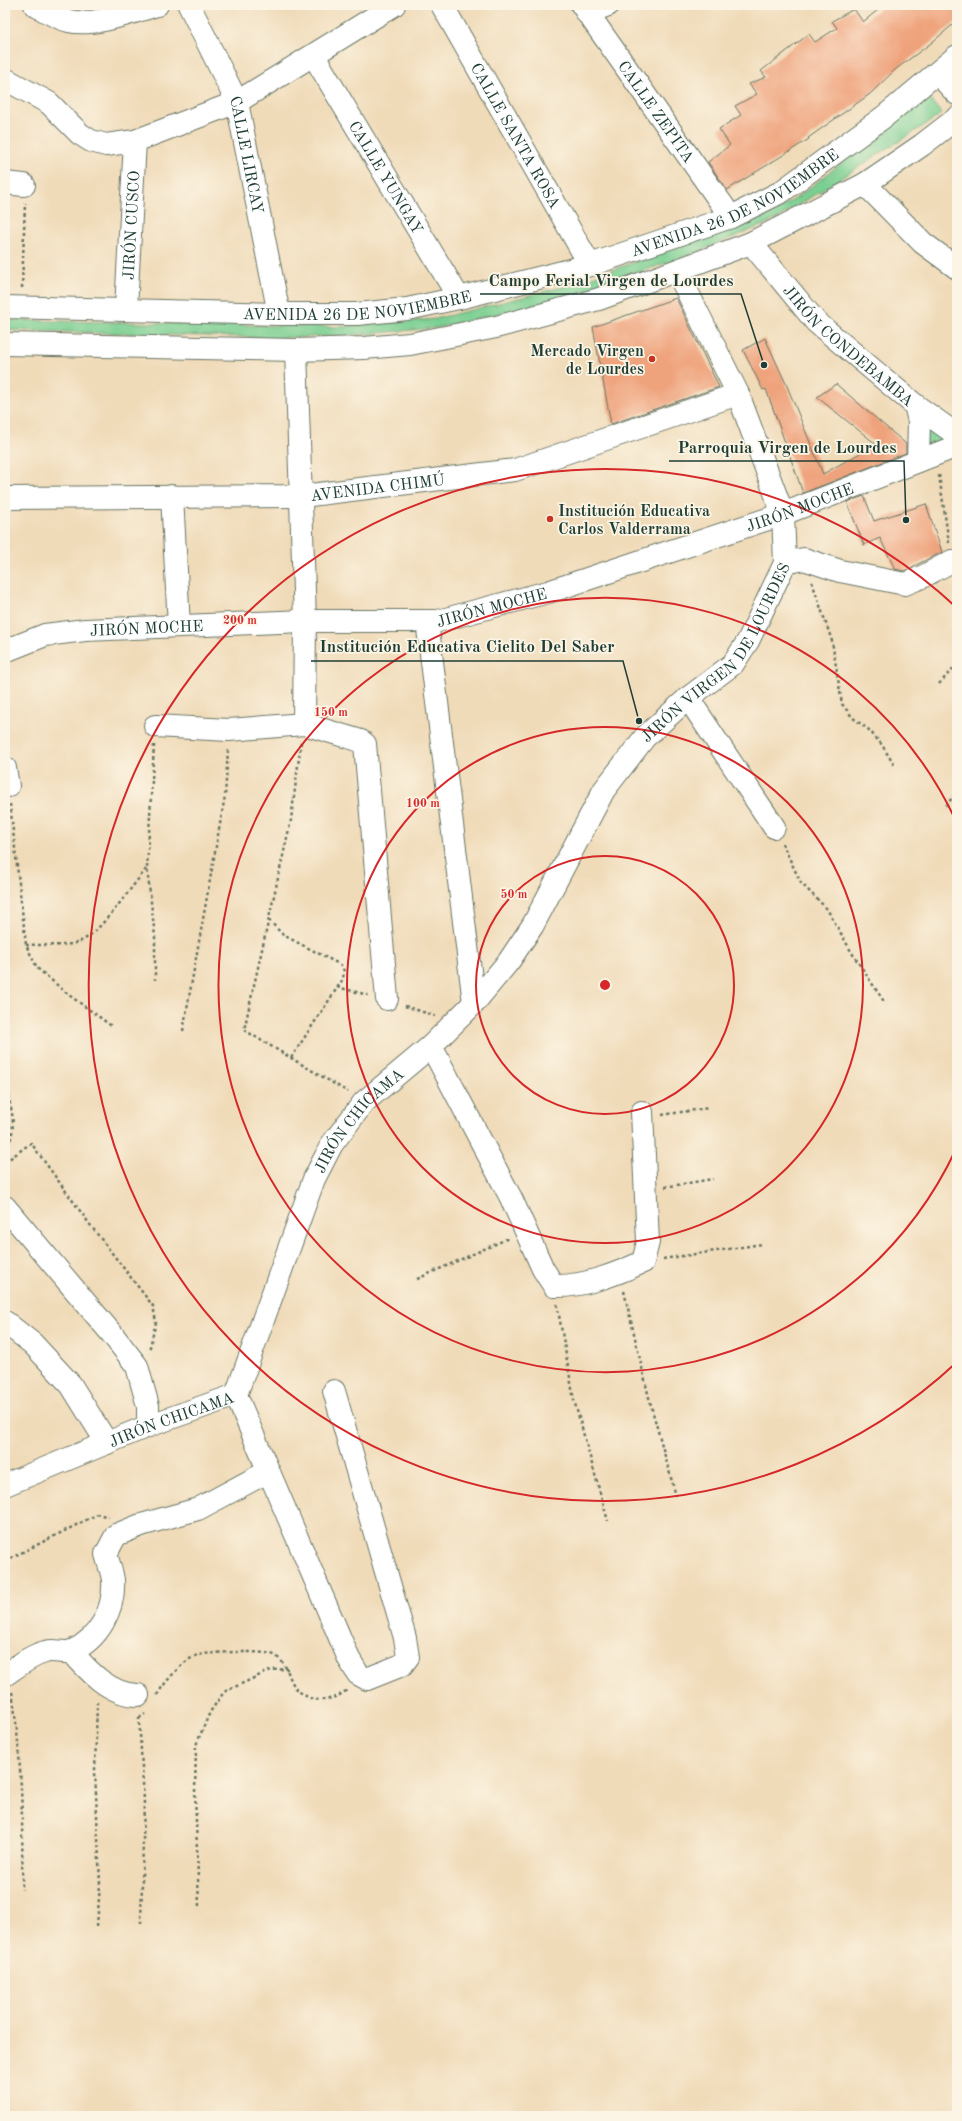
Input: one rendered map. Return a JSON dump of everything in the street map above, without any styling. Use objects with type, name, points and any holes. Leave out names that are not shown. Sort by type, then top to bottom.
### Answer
[{"type":"street","points":[[35,5],[49,14],[70,21],[113,18],[157,5]]},
{"type":"street","name":"CALLE LIRCAY","points":[[189,5],[237,102],[279,314]]},
{"type":"street","points":[[5,79],[49,103],[80,134],[91,141],[106,145],[135,142],[237,102],[314,56],[394,5]]},
{"type":"street","name":"CALLE SANTA ROSA","points":[[442,5],[590,265]]},
{"type":"street","points":[[584,9],[608,5]]},
{"type":"street","name":"CALLE ZEPITA","points":[[584,9],[731,217]]},
{"type":"street","name":"CALLE YUNGAY","points":[[314,56],[459,298]]},
{"type":"street","name":"AVENIDA 26 DE NOVIEMBRE","points":[[13,307],[279,314],[357,314],[407,309],[459,298],[590,265],[731,217],[774,196],[800,180],[885,116],[938,74],[957,56]]},
{"type":"street","points":[[938,74],[957,94]]},
{"type":"street","points":[[5,344],[296,350],[364,348],[410,344],[496,327],[599,299],[751,243],[865,184],[922,145],[957,118]]},
{"type":"street","name":"JIRÓN CUSCO","points":[[126,309],[135,142]]},
{"type":"street","points":[[865,184],[923,243],[957,268]]},
{"type":"street","name":"JIRÓN CONDEBAMBA","points":[[751,243],[816,322],[915,405],[957,434]]},
{"type":"street","name":"JIRÓN VIRGEN DE LOURDES","points":[[474,1003],[509,962],[533,925],[604,790],[645,737],[688,698],[733,664],[795,561],[783,514],[738,394],[677,271]]},
{"type":"street","points":[[296,350],[305,620],[304,724]]},
{"type":"street","name":"AVENIDA CHIMÚ","points":[[5,498],[302,496],[515,470],[738,394]]},
{"type":"street","points":[[915,405],[927,458]]},
{"type":"street","name":"JIRÓN MOCHE","points":[[5,651],[45,635],[85,630],[305,620],[438,621],[478,612],[548,592],[783,514],[957,446]]},
{"type":"street","points":[[172,496],[179,626]]},
{"type":"street","points":[[795,561],[905,584],[952,561]]},
{"type":"street","points":[[426,621],[474,1003]]},
{"type":"street","points":[[688,698],[774,827]]},
{"type":"street","points":[[155,726],[229,730],[304,724],[361,741],[365,744],[387,999]]},
{"type":"street","name":"JIRÓN CHICAMA","points":[[5,1485],[148,1426],[236,1395],[314,1180],[332,1144],[364,1102],[431,1046],[474,1003]]},
{"type":"street","points":[[431,1046],[511,1198],[543,1268],[554,1286],[567,1287],[620,1272],[643,1262],[648,1242],[642,1115]]},
{"type":"street","points":[[5,1207],[112,1334],[137,1366],[148,1406],[148,1426]]},
{"type":"street","points":[[5,1322],[33,1344],[71,1385],[107,1443]]},
{"type":"street","points":[[236,1395],[267,1472],[349,1659],[358,1674],[367,1679],[402,1665],[408,1657],[405,1638],[334,1391]]},
{"type":"street","points":[[7,1673],[29,1659],[46,1651],[71,1652],[89,1640],[100,1628],[110,1609],[113,1581],[106,1554],[116,1535],[141,1525],[198,1509],[267,1472]]},
{"type":"street","points":[[71,1652],[87,1670],[97,1678],[124,1693],[147,1702]]},
{"type":"path","points":[[13,307],[26,217],[15,184]]},
{"type":"path","points":[[927,458],[952,561]]},
{"type":"path","points":[[795,561],[832,641],[842,704],[853,718],[869,730],[882,745],[894,764]]},
{"type":"path","points":[[939,684],[957,664]]},
{"type":"path","points":[[304,724],[291,820],[244,1030],[364,1102]]},
{"type":"path","points":[[155,726],[147,868],[155,936],[155,980]]},
{"type":"path","points":[[183,1031],[225,796],[229,730]]},
{"type":"path","points":[[6,777],[26,945],[37,968],[69,995],[113,1027]]},
{"type":"path","points":[[946,806],[957,791]]},
{"type":"path","points":[[774,827],[801,883],[827,909],[852,953],[885,1003]]},
{"type":"path","points":[[26,945],[67,944],[81,941],[93,933],[147,868]]},
{"type":"path","points":[[269,919],[283,935],[340,965],[344,971],[343,979],[291,1058]]},
{"type":"path","points":[[5,1084],[14,1122],[5,1152]]},
{"type":"path","points":[[642,1115],[708,1108]]},
{"type":"path","points":[[5,1162],[31,1143],[90,1226],[153,1306],[156,1322],[148,1356]]},
{"type":"path","points":[[646,1190],[713,1179]]},
{"type":"path","points":[[417,1280],[526,1231]]},
{"type":"path","points":[[643,1262],[762,1244]]},
{"type":"path","points":[[620,1272],[650,1402],[676,1496]]},
{"type":"path","points":[[554,1286],[574,1400],[608,1521]]},
{"type":"path","points":[[5,1561],[98,1514],[113,1518]]},
{"type":"path","points":[[141,1923],[144,1800],[139,1718],[147,1702],[158,1693],[178,1669],[198,1655],[254,1651],[274,1655],[288,1669],[295,1687],[307,1697],[324,1702],[341,1695],[362,1676]]},
{"type":"path","points":[[199,1906],[195,1793],[196,1745],[210,1712],[224,1692],[271,1670],[288,1669]]},
{"type":"path","points":[[7,1673],[19,1735],[23,1819],[22,1890]]},
{"type":"path","points":[[97,1678],[95,1771],[100,1884],[97,1926]]},
{"type":"path","points":[[139,1718],[147,1702]]},
{"type":"green space","points":[[927,96],[942,114],[775,220],[698,252],[568,297],[437,328],[339,336],[274,338],[5,330],[5,320],[338,327],[435,319],[563,287],[767,216],[798,197]]},
{"type":"green space","points":[[926,421],[952,441],[922,448]]},
{"type":"building","points":[[884,5],[957,5],[957,21],[930,44],[896,69],[870,94],[808,138],[809,139],[727,190],[708,162],[730,145],[719,129],[741,115],[735,106],[757,94],[749,84],[766,77],[761,71],[809,34],[815,42],[837,28],[832,21],[854,9],[863,22]]},
{"type":"building","name":"Mercado Virgen de Lourdes","points":[[676,298],[719,387],[611,424],[593,327]]},
{"type":"building","points":[[765,338],[787,386],[823,474],[876,444],[817,397],[836,384],[906,444],[906,453],[803,493],[766,389],[763,390],[743,350]]},
{"type":"building","points":[[864,496],[874,521],[926,504],[942,552],[904,571],[895,569],[880,538],[864,545],[847,502]]},
{"type":"place","name":"Mercado Virgen de Lourdes","points":[[652,359]]},
{"type":"place","name":"Campo Ferial Virgen de Lourdes","points":[[764,365]]},
{"type":"place","name":"Institución Educativa Carlos Valderrama","points":[[550,519]]},
{"type":"place","name":"Parroquia Virgen de Lourdes","points":[[906,520]]},
{"type":"place","name":"Institución Educativa Cielito Del Saber","points":[[639,721]]}]
